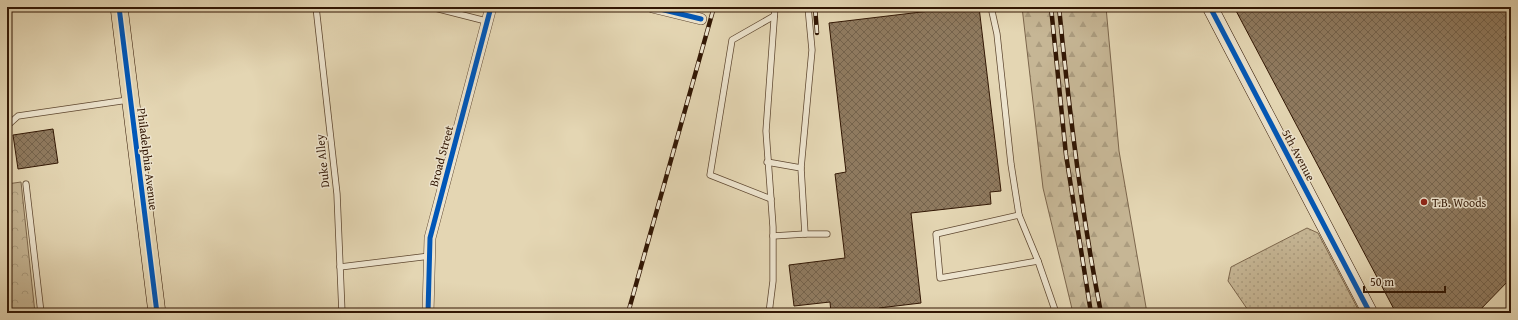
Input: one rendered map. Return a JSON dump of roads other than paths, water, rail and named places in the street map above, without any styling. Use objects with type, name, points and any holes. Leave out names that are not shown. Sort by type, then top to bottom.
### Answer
[{"type":"main road","name":"Philadelphia Avenue","points":[[119,7],[157,313]]},
{"type":"street","name":"Broad Street","points":[[428,313],[430,238],[486,21],[491,7]]},
{"type":"street","points":[[652,7],[701,19]]},
{"type":"street","name":"5th Avenue","points":[[1210,7],[1370,313]]},
{"type":"lane","name":"Duke Alley","points":[[316,7],[337,194],[342,313]]},
{"type":"lane","points":[[431,7],[486,21]]},
{"type":"lane","points":[[770,313],[773,281],[773,236],[766,131],[774,7]]},
{"type":"lane","points":[[806,234],[801,168],[812,50],[808,7]]},
{"type":"lane","points":[[991,7],[997,34],[1011,164],[1019,215],[1038,261],[1056,313]]},
{"type":"lane","points":[[770,199],[710,175],[732,40],[774,16]]},
{"type":"lane","points":[[7,126],[18,116],[131,99]]},
{"type":"lane","points":[[767,162],[801,168]]},
{"type":"lane","points":[[26,184],[41,313]]},
{"type":"lane","points":[[1019,215],[936,234],[940,278],[1038,261]]},
{"type":"lane","points":[[773,236],[827,234]]},
{"type":"lane","points":[[340,267],[430,256]]},
{"type":"railway","points":[[628,313],[714,7]]},
{"type":"railway","points":[[815,7],[817,33]]},
{"type":"railway","points":[[1051,7],[1066,155],[1091,313]]},
{"type":"railway","points":[[1059,7],[1076,161],[1087,237],[1101,313]]},
{"type":"place","name":"T.B. Woods","points":[[1424,202]]}]
